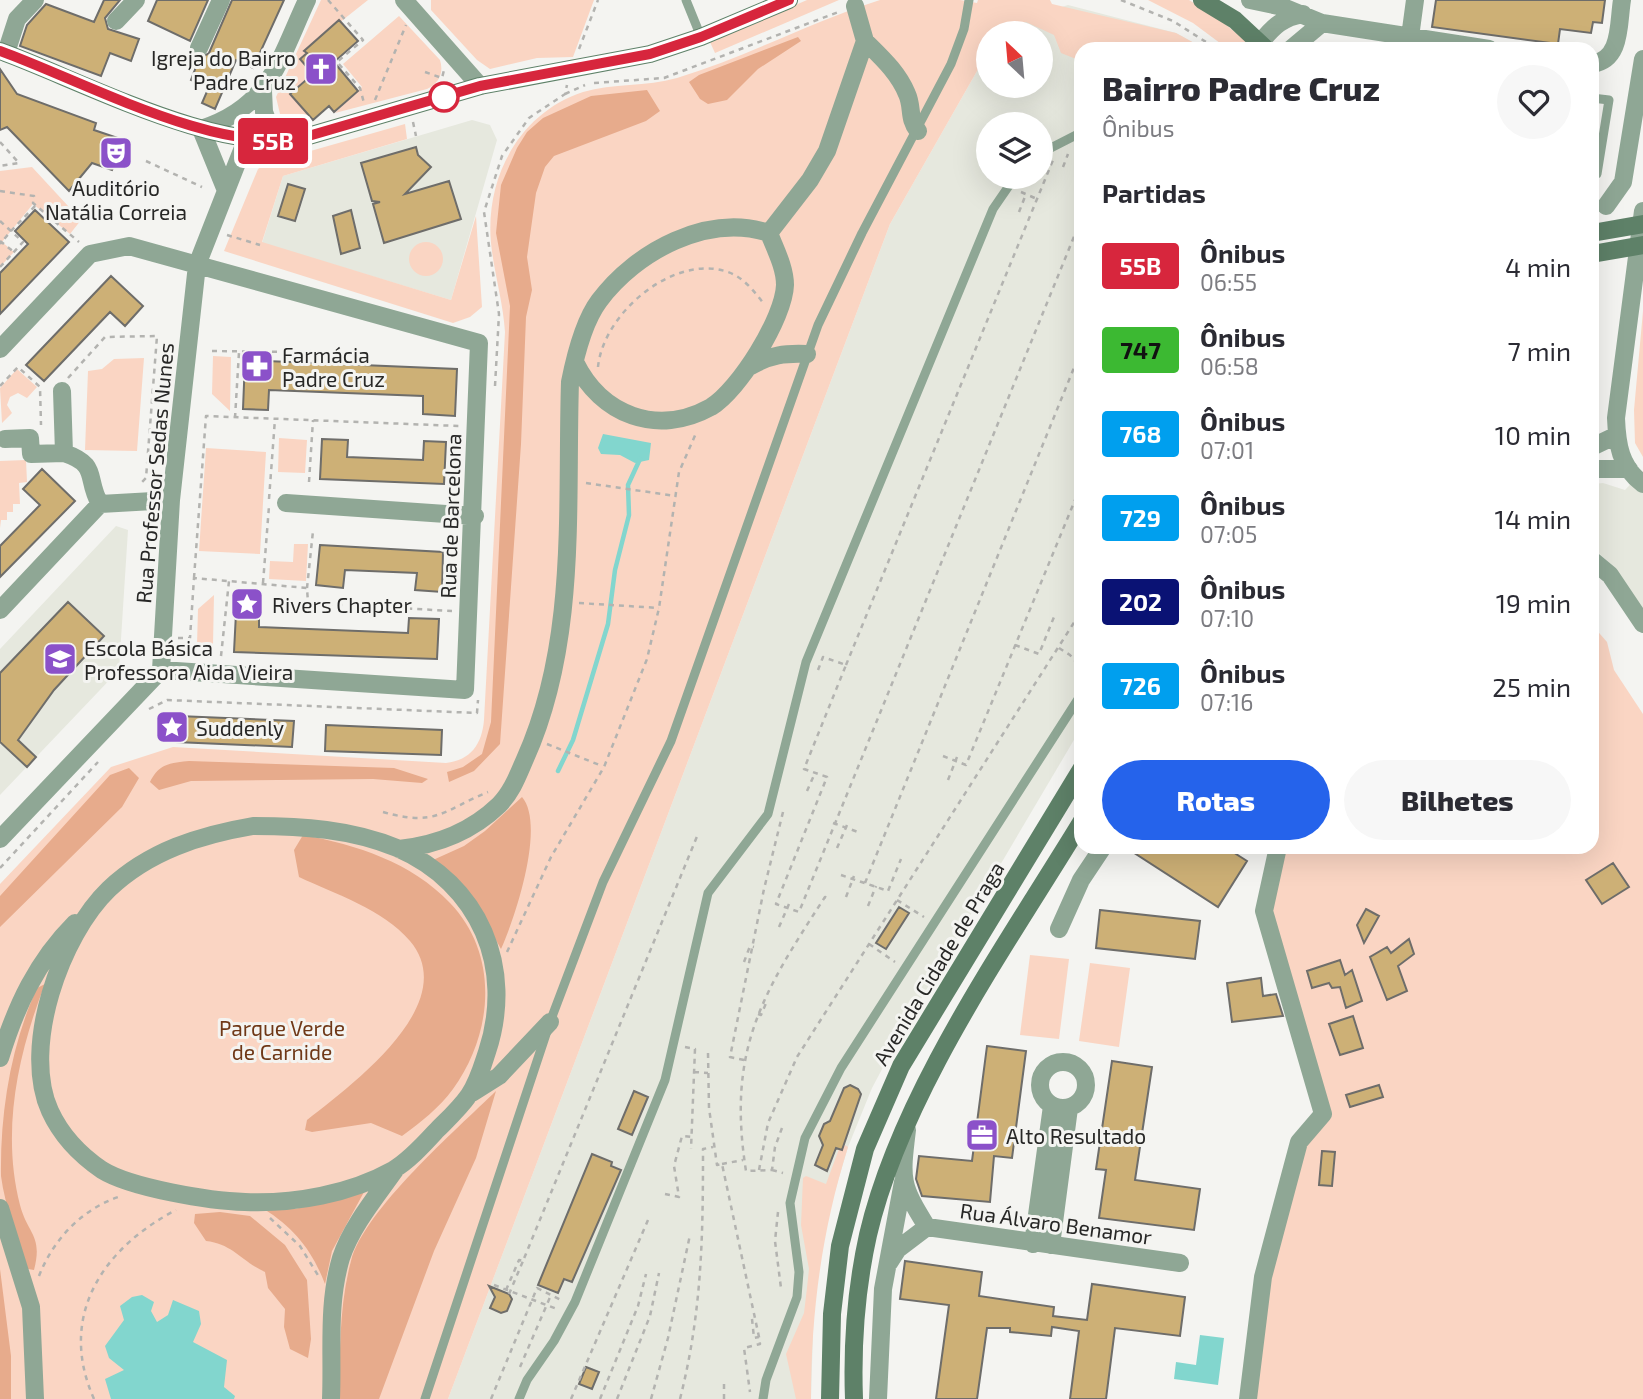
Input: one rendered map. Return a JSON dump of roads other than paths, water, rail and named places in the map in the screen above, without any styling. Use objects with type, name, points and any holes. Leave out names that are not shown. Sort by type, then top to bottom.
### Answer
[{"type":"main road","points":[[3,52],[201,129],[246,140],[275,141],[305,137],[480,86],[616,62],[701,37],[789,0]]},
{"type":"main road","points":[[1202,0],[1235,20],[1259,42]]},
{"type":"main road","points":[[1599,233],[1643,224]]},
{"type":"main road","points":[[1599,253],[1643,245]]},
{"type":"main road","name":"Avenida Cidade de Praga","points":[[830,1399],[832,1314],[840,1246],[865,1149],[901,1066],[1074,781]]},
{"type":"main road","points":[[854,1399],[854,1335],[868,1233],[897,1144],[942,1052],[1074,834]]},
{"type":"street","points":[[3,52],[17,19],[35,0]]},
{"type":"street","points":[[116,21],[136,0]]},
{"type":"street","points":[[199,48],[222,0]]},
{"type":"street","points":[[225,188],[201,129],[240,112],[263,91],[307,0]]},
{"type":"street","points":[[1250,0],[1303,14],[1322,23],[1417,42],[1415,0]]},
{"type":"street","points":[[1599,62],[1606,61],[1615,52],[1622,0]]},
{"type":"street","points":[[409,3],[480,86]]},
{"type":"street","points":[[855,6],[865,41],[892,68],[908,95],[911,122],[918,131]]},
{"type":"street","points":[[1266,42],[1277,24],[1289,16],[1303,14]]},
{"type":"street","points":[[1299,42],[1322,23]]},
{"type":"street","points":[[769,233],[810,180],[827,151],[865,41]]},
{"type":"street","points":[[1606,206],[1623,182],[1638,74],[1643,59]]},
{"type":"street","points":[[263,91],[264,112],[275,141]]},
{"type":"street","name":"Rua Professor Sedas Nunes","points":[[161,670],[171,500],[197,265],[246,140]]},
{"type":"street","points":[[1643,211],[1616,418],[1618,447],[1629,469],[1643,484]]},
{"type":"street","points":[[399,849],[437,843],[468,829],[499,805],[511,790],[534,739],[555,659],[569,536],[570,382],[598,302],[615,284],[671,242],[702,230],[739,226],[769,233]]},
{"type":"street","points":[[575,362],[598,396],[610,407],[643,418],[669,418],[713,406],[748,368],[775,322],[785,285],[781,262],[769,233]]},
{"type":"street","points":[[0,349],[90,254],[129,246],[197,265]]},
{"type":"street","name":"Rua de Barcelona","points":[[161,670],[465,690],[475,516],[479,343],[197,265]]},
{"type":"street","points":[[748,368],[766,358],[786,353],[807,354]]},
{"type":"street","points":[[58,387],[64,453]]},
{"type":"street","points":[[1599,444],[1617,435]]},
{"type":"street","points":[[5,439],[30,438],[31,454],[64,453],[86,464],[93,474],[91,486],[100,504]]},
{"type":"street","points":[[1599,469],[1629,469]]},
{"type":"street","points":[[0,610],[100,504],[171,500]]},
{"type":"street","points":[[286,503],[475,516]]},
{"type":"street","points":[[1599,566],[1610,575],[1643,624]]},
{"type":"street","points":[[0,839],[161,670]]},
{"type":"street","points":[[0,1058],[16,1011],[35,971],[63,935],[131,870],[165,851],[209,833],[253,826],[328,829],[399,849],[429,867],[470,907],[498,971],[498,1006],[491,1041],[469,1094]]},
{"type":"street","points":[[1059,929],[1081,880],[1098,854]]},
{"type":"street","points":[[1248,1399],[1263,1276],[1299,1142],[1322,1114],[1264,911],[1276,854]]},
{"type":"street","points":[[93,905],[62,960],[47,1007],[41,1048],[41,1080],[49,1109],[63,1134],[105,1172],[155,1188],[243,1202],[322,1196],[395,1169]]},
{"type":"street","points":[[331,1399],[332,1310],[342,1258],[357,1226],[395,1169],[426,1142],[469,1094],[499,1076],[550,1022]]},
{"type":"street","points":[[1033,1244],[1061,1107],[1051,1245]]},
{"type":"street","points":[[878,1399],[878,1336],[887,1266],[903,1182],[908,1122]]},
{"type":"street","points":[[887,1266],[898,1249],[927,1227],[907,1196],[903,1182]]},
{"type":"street","points":[[0,1208],[31,1307],[35,1399]]},
{"type":"street","name":"Rua Álvaro Benamor","points":[[927,1227],[1180,1263]]},
{"type":"lane","points":[[686,0],[701,37]]},
{"type":"lane","points":[[425,1399],[550,1022],[603,883],[671,741],[807,354],[862,233],[951,64],[964,29],[969,0]]},
{"type":"lane","points":[[1599,99],[1609,100],[1599,166]]},
{"type":"lane","points":[[1053,147],[1074,136]]},
{"type":"lane","points":[[519,1399],[527,1380],[554,1341],[575,1302],[665,1080],[708,893],[768,814],[806,663],[993,209],[1005,189]]},
{"type":"lane","points":[[763,1399],[766,1380],[797,1297],[799,1272],[790,1203],[805,1138],[841,1068],[1074,705]]},
{"type":"water","points":[[603,434],[651,443],[649,460],[635,463],[620,455],[601,454],[598,448]]},
{"type":"water","points":[[142,1295],[154,1302],[151,1311],[157,1322],[168,1315],[173,1300],[199,1311],[201,1324],[193,1342],[227,1360],[224,1387],[235,1396],[234,1399],[111,1399],[105,1379],[124,1370],[109,1358],[105,1346],[124,1320],[120,1306],[132,1297]]},
{"type":"water","points":[[1200,1335],[1224,1338],[1218,1385],[1174,1379],[1176,1362],[1196,1365]]},
{"type":"waterway","points":[[558,771],[573,740],[608,624],[615,570],[629,515],[628,485],[640,459]]},
{"type":"place","name":"Igreja do Bairro Padre Cruz","points":[[321,69]]},
{"type":"place","name":"Auditório Natália Correia","points":[[116,153]]},
{"type":"place","name":"Farmácia Padre Cruz","points":[[257,366]]},
{"type":"place","name":"Rivers Chapter","points":[[247,604]]},
{"type":"place","name":"Escola Básica Professora Aida Vieira","points":[[60,659]]},
{"type":"place","name":"Suddenly","points":[[172,727]]},
{"type":"place","name":"Alto Resultado","points":[[982,1135]]},
{"type":"park label","name":"Parque Verde de Carnide","points":[[282,1039]]}]
